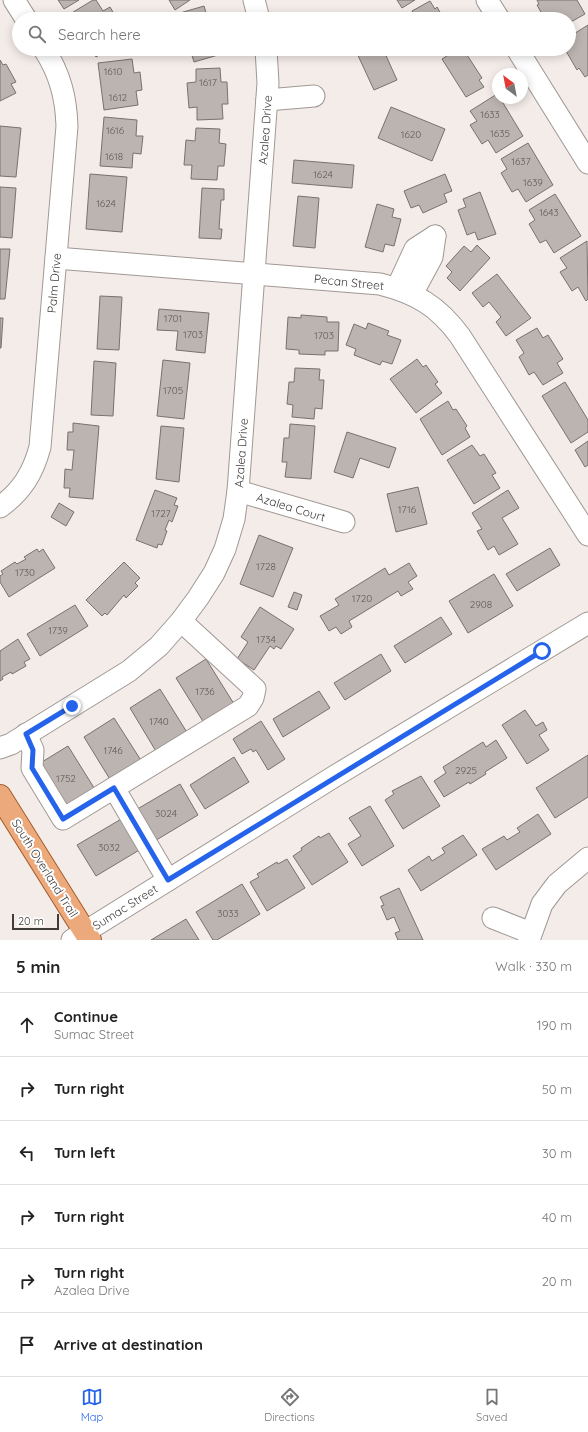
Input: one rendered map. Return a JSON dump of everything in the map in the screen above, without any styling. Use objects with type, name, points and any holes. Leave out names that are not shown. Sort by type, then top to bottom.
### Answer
[{"type":"main road","name":"South Overland Trail","points":[[0,796],[82,937]]},
{"type":"street","points":[[14,0],[22,12]]},
{"type":"street","points":[[254,0],[258,12]]},
{"type":"street","points":[[487,0],[495,12]]},
{"type":"street","name":"Palm Drive","points":[[0,507],[17,494],[28,480],[36,464],[40,447],[67,126],[66,105],[61,80],[48,56]]},
{"type":"street","name":"Azalea Drive","points":[[0,748],[11,744],[129,671],[159,646],[181,620],[210,579],[225,549],[234,519],[238,491],[267,100],[268,83],[266,56]]},
{"type":"street","points":[[522,56],[588,163]]},
{"type":"street","points":[[267,100],[314,96]]},
{"type":"street","name":"Pecan Street","points":[[56,258],[380,284],[405,291],[438,311],[460,336],[588,535]]},
{"type":"street","name":"Azalea Court","points":[[238,491],[344,522]]},
{"type":"street","points":[[26,734],[33,750],[32,768],[63,819],[248,706],[253,698],[255,689],[181,620]]},
{"type":"street","name":"Sumac Street","points":[[82,937],[168,880],[588,623]]},
{"type":"street","points":[[114,788],[168,880]]},
{"type":"street","points":[[493,918],[530,937],[542,904],[557,884],[588,858]]},
{"type":"building","points":[[58,0],[79,0],[64,9]]},
{"type":"building","points":[[93,0],[96,0],[103,11],[110,7],[113,12],[73,12]]},
{"type":"building","points":[[169,0],[190,0],[175,10]]},
{"type":"building","points":[[397,0],[415,0],[402,8]]},
{"type":"building","points":[[537,0],[577,0],[585,14],[576,19],[576,12],[541,12],[537,5],[539,4]]},
{"type":"building","points":[[430,1],[435,9],[437,7],[440,12],[412,12]]},
{"type":"building","points":[[204,6],[206,12],[183,12]]},
{"type":"building","points":[[588,25],[588,75],[585,77],[579,68],[577,70],[569,56],[576,56],[576,33]]},
{"type":"building","points":[[192,56],[215,56],[194,62]]},
{"type":"building","points":[[358,56],[386,56],[397,80],[374,90]]},
{"type":"building","points":[[447,56],[468,56],[482,78],[479,80],[484,87],[466,97],[442,59]]},
{"type":"building","points":[[132,59],[134,73],[140,72],[142,90],[136,91],[138,105],[104,110],[98,63]]},
{"type":"building","points":[[0,60],[3,65],[6,64],[16,82],[11,84],[16,93],[0,101]]},
{"type":"building","points":[[220,68],[221,82],[227,82],[228,104],[222,104],[223,119],[197,120],[197,107],[189,108],[187,83],[196,82],[196,69]]},
{"type":"building","points":[[492,97],[492,104],[504,104],[523,136],[496,153],[488,140],[482,144],[470,125],[477,121],[470,111]]},
{"type":"building","points":[[391,107],[445,129],[432,161],[378,138]]},
{"type":"building","points":[[104,117],[137,120],[136,136],[143,136],[141,154],[133,153],[132,168],[100,166]]},
{"type":"building","points":[[0,126],[21,128],[16,177],[0,176]]},
{"type":"building","points":[[196,128],[220,129],[219,143],[226,144],[224,166],[218,166],[217,180],[191,179],[192,165],[184,165],[186,140],[195,141]]},
{"type":"building","points":[[528,143],[553,185],[526,202],[518,189],[512,192],[501,173],[507,169],[501,159]]},
{"type":"building","points":[[294,160],[354,165],[352,188],[292,183]]},
{"type":"building","points":[[90,174],[127,177],[122,232],[86,229]]},
{"type":"building","points":[[445,174],[452,191],[444,194],[447,202],[423,213],[419,205],[411,208],[404,191]]},
{"type":"building","points":[[0,187],[16,188],[12,238],[0,237]]},
{"type":"building","points":[[202,188],[224,189],[224,200],[221,200],[219,229],[222,229],[221,239],[199,238]]},
{"type":"building","points":[[480,192],[496,234],[478,240],[475,232],[467,235],[458,210],[466,207],[463,199]]},
{"type":"building","points":[[555,194],[581,236],[554,253],[546,240],[540,243],[529,224],[535,220],[529,210]]},
{"type":"building","points":[[298,196],[319,198],[315,248],[293,246]]},
{"type":"building","points":[[377,204],[394,209],[392,217],[401,219],[394,246],[385,244],[383,252],[365,247]]},
{"type":"building","points":[[587,241],[588,299],[586,301],[578,287],[572,291],[560,272],[567,268],[560,258]]},
{"type":"building","points":[[477,245],[490,258],[460,291],[447,278],[452,272],[446,266],[464,246],[471,252]]},
{"type":"building","points":[[0,249],[10,249],[5,299],[0,299]]},
{"type":"building","points":[[497,274],[531,318],[506,336],[496,322],[501,317],[489,302],[483,307],[472,293]]},
{"type":"building","points":[[100,296],[122,297],[119,350],[97,349]]},
{"type":"building","points":[[159,309],[209,313],[205,353],[176,350],[178,331],[157,330]]},
{"type":"building","points":[[301,315],[327,317],[327,322],[339,322],[338,351],[325,351],[325,355],[299,354],[299,350],[286,349],[288,317],[301,318]]},
{"type":"building","points":[[0,318],[3,318],[1,348],[0,348]]},
{"type":"building","points":[[368,323],[389,331],[387,335],[401,340],[392,364],[382,361],[380,365],[354,355],[356,349],[346,345],[354,324],[366,329]]},
{"type":"building","points":[[537,328],[543,338],[548,335],[563,359],[557,363],[563,373],[543,385],[534,372],[529,375],[519,357],[524,353],[516,340]]},
{"type":"building","points":[[417,359],[423,367],[426,365],[438,382],[435,384],[442,393],[416,413],[390,379]]},
{"type":"building","points":[[163,360],[190,363],[184,419],[157,416]]},
{"type":"building","points":[[94,361],[116,363],[113,416],[91,415]]},
{"type":"building","points":[[295,368],[320,369],[319,380],[324,380],[322,409],[315,408],[314,419],[292,417],[293,405],[287,404],[289,382],[294,382]]},
{"type":"building","points":[[565,382],[588,420],[588,432],[571,443],[542,396]]},
{"type":"building","points":[[448,401],[453,410],[456,409],[467,426],[465,428],[470,437],[442,455],[420,419]]},
{"type":"building","points":[[73,423],[99,426],[93,499],[69,497],[70,488],[64,488],[65,469],[72,470],[74,450],[67,450],[68,432],[73,432]]},
{"type":"building","points":[[290,424],[315,426],[311,479],[285,477],[287,462],[282,462],[284,438],[289,438]]},
{"type":"building","points":[[161,426],[184,428],[179,482],[156,479]]},
{"type":"building","points":[[347,432],[396,448],[389,468],[360,458],[353,478],[334,472]]},
{"type":"building","points":[[588,441],[588,465],[585,467],[575,450]]},
{"type":"building","points":[[472,445],[480,456],[484,454],[496,473],[492,475],[500,488],[474,504],[447,460]]},
{"type":"building","points":[[418,487],[427,524],[396,532],[387,494]]},
{"type":"building","points":[[155,490],[177,498],[174,505],[178,506],[172,522],[169,520],[162,545],[158,544],[157,548],[136,540]]},
{"type":"building","points":[[508,490],[519,508],[502,518],[518,544],[499,555],[494,546],[488,550],[477,531],[482,529],[472,513]]},
{"type":"building","points":[[59,503],[74,512],[66,526],[51,517]]},
{"type":"building","points":[[259,535],[293,548],[273,597],[240,584]]},
{"type":"building","points":[[550,548],[560,565],[517,591],[506,574]]},
{"type":"building","points":[[37,549],[39,552],[43,549],[55,568],[9,597],[0,582],[0,576],[3,574],[1,571],[15,562],[17,564],[26,559],[24,557]]},
{"type":"building","points":[[124,562],[140,578],[135,583],[138,586],[126,598],[124,595],[107,615],[105,613],[102,616],[86,600]]},
{"type":"building","points":[[409,563],[417,576],[408,582],[413,589],[401,596],[398,591],[349,621],[352,627],[341,634],[336,627],[329,631],[320,616],[339,605],[335,599],[385,568],[389,575]]},
{"type":"building","points":[[494,574],[513,606],[468,633],[449,601]]},
{"type":"building","points":[[294,592],[302,595],[297,610],[288,607]]},
{"type":"building","points":[[75,605],[88,626],[40,656],[27,634]]},
{"type":"building","points":[[260,607],[294,629],[281,649],[276,646],[274,649],[270,646],[254,670],[237,659],[248,642],[241,637]]},
{"type":"building","points":[[441,617],[452,634],[405,663],[394,646]]},
{"type":"building","points":[[18,639],[30,659],[24,662],[26,666],[12,674],[11,672],[2,677],[3,679],[0,681],[0,651]]},
{"type":"building","points":[[381,654],[391,671],[345,700],[334,683]]},
{"type":"building","points":[[206,659],[234,704],[204,723],[176,678]]},
{"type":"building","points":[[160,689],[188,734],[157,753],[130,708]]},
{"type":"building","points":[[319,691],[330,708],[283,737],[273,719]]},
{"type":"building","points":[[525,710],[536,726],[543,722],[547,730],[539,735],[549,750],[527,764],[502,725]]},
{"type":"building","points":[[114,718],[142,762],[111,781],[84,737]]},
{"type":"building","points":[[261,721],[285,759],[268,770],[256,750],[253,752],[251,749],[242,754],[233,739]]},
{"type":"building","points":[[496,740],[507,758],[470,784],[469,782],[444,797],[434,781],[446,773],[443,767],[483,742],[486,747]]},
{"type":"building","points":[[68,746],[96,791],[65,810],[37,765]]},
{"type":"building","points":[[588,755],[588,797],[555,818],[536,788]]},
{"type":"building","points":[[234,757],[249,782],[205,809],[190,785]]},
{"type":"building","points":[[421,776],[440,806],[403,829],[385,800],[394,794],[392,791]]},
{"type":"building","points":[[180,784],[198,815],[153,842],[134,811]]},
{"type":"building","points":[[370,806],[394,846],[362,866],[348,844],[361,836],[349,818]]},
{"type":"building","points":[[538,814],[551,834],[496,870],[482,849],[504,836],[507,840],[520,832],[517,828]]},
{"type":"building","points":[[123,818],[141,849],[96,876],[77,845]]},
{"type":"building","points":[[329,833],[348,862],[312,885],[293,856],[302,850],[301,848],[319,836],[320,838]]},
{"type":"building","points":[[463,835],[477,855],[421,891],[408,870],[429,856],[432,861],[445,853],[442,848]]},
{"type":"building","points":[[287,859],[305,888],[267,911],[250,882],[259,877],[257,874],[277,862],[278,864]]},
{"type":"building","points":[[242,884],[260,914],[217,940],[213,940],[196,912]]},
{"type":"building","points":[[399,888],[423,940],[398,940],[395,933],[400,931],[394,917],[387,920],[381,906],[384,905],[380,897]]},
{"type":"building","points":[[186,919],[199,940],[151,940]]},
{"type":"route","points":[[72,706],[26,734],[33,750],[32,768],[63,819],[114,788],[168,880],[335,776],[542,651]]}]
